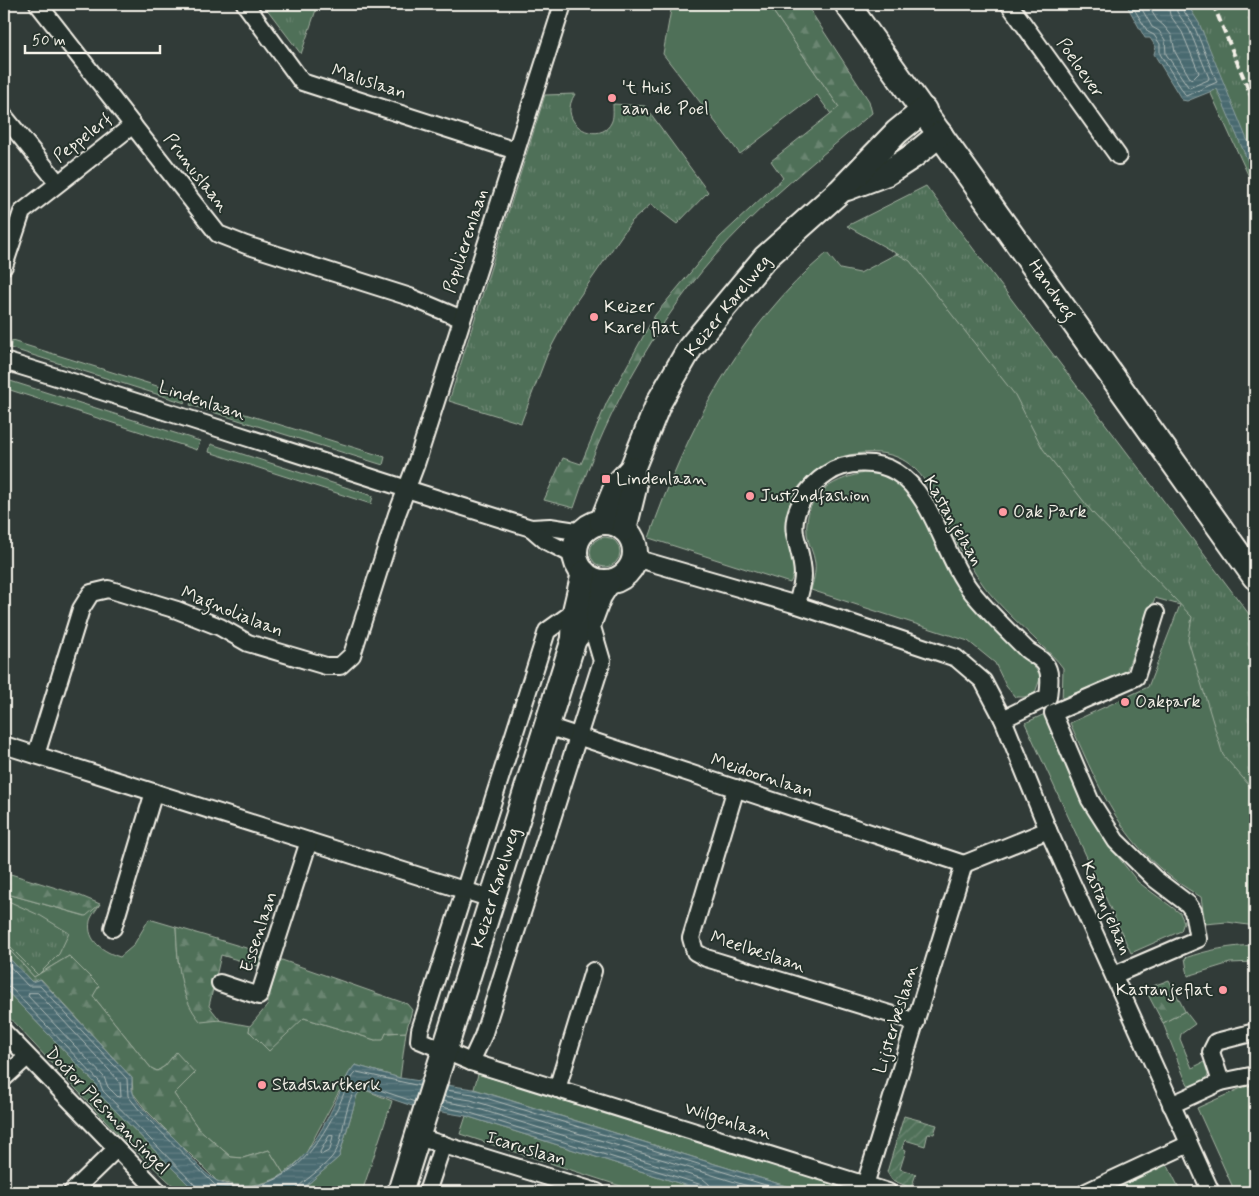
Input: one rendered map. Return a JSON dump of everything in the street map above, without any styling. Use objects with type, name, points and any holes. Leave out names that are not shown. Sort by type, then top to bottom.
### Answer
[{"type":"main road","name":"Handweg","points":[[847,4],[1255,577]]},
{"type":"main road","name":"Keizer Karelweg","points":[[592,527],[617,485],[632,469],[659,402],[690,348],[765,258],[840,191],[897,132],[924,110]]},
{"type":"main road","name":"Keizer Karelweg","points":[[840,191],[887,173],[913,156],[940,134]]},
{"type":"main road","name":"Keizer Karelweg","points":[[624,528],[634,488],[632,469]]},
{"type":"main road","points":[[615,524],[624,528],[633,540],[635,558],[627,574],[618,580],[608,582],[592,580],[580,564],[577,541],[592,527],[615,524]]},
{"type":"main road","name":"Keizer Karelweg","points":[[400,1192],[444,1058],[492,898],[582,615],[580,564]]},
{"type":"main road","name":"Keizer Karelweg","points":[[582,615],[599,596],[608,582]]},
{"type":"street","name":"Prunuslaan","points":[[38,4],[218,234],[246,245],[410,297],[462,319]]},
{"type":"street","name":"Maluslaan","points":[[245,4],[302,82],[516,151]]},
{"type":"street","name":"Populierenlaan","points":[[408,490],[563,4]]},
{"type":"street","name":"Poeloever","points":[[1009,4],[1118,156]]},
{"type":"street","name":"Peppelerf","points":[[4,116],[58,183]]},
{"type":"street","name":"Peppelerf","points":[[4,266],[8,241],[22,212],[133,125]]},
{"type":"street","name":"Lindenlaan","points":[[4,361],[181,415],[408,490],[531,528],[592,527]]},
{"type":"street","name":"Kastanjelaan","points":[[797,605],[803,577],[802,560],[795,532],[797,513],[807,490],[827,473],[848,464],[873,464],[895,471],[911,484],[924,503],[971,592],[1028,650],[1046,664],[1050,680],[1048,697],[1003,719]]},
{"type":"street","name":"Magnolialaan","points":[[36,755],[81,609],[90,593],[108,589],[220,626],[248,643],[326,666],[340,666],[352,654],[396,514],[408,490]]},
{"type":"street","name":"Lindenlaan","points":[[531,528],[580,564]]},
{"type":"street","name":"Kastanjelaan","points":[[635,558],[797,605],[956,658],[983,681],[1003,719],[1048,830],[1211,1192]]},
{"type":"street","name":"Kastanjelaan","points":[[1114,975],[1198,939],[1193,911],[1188,904],[1155,879],[1116,841],[1090,800],[1053,714],[1136,677],[1156,613]]},
{"type":"street","name":"Keizer Karelweg","points":[[419,1040],[420,1030],[547,631],[582,615],[602,661],[483,1036],[471,1062]]},
{"type":"street","name":"Meidoornlaan","points":[[547,726],[964,864]]},
{"type":"street","points":[[4,744],[492,898]]},
{"type":"street","name":"Meelbeslaan","points":[[736,788],[691,938],[695,952],[706,958],[916,1022]]},
{"type":"street","points":[[113,928],[154,792]]},
{"type":"street","points":[[964,864],[1048,830]]},
{"type":"street","name":"Essenlaan","points":[[220,983],[259,996],[309,841]]},
{"type":"street","name":"Lijsterbeslaan","points":[[865,1185],[964,864]]},
{"type":"street","points":[[557,1088],[593,971]]},
{"type":"street","name":"Doctor Plesmansingel","points":[[4,1032],[159,1192]]},
{"type":"street","points":[[1221,1082],[1211,1052],[1216,1042],[1255,1032]]},
{"type":"street","name":"Wilgenlaan","points":[[419,1040],[444,1058],[471,1062],[888,1192]]},
{"type":"street","name":"Doctor Plesmansingel","points":[[4,1078],[27,1057]]},
{"type":"street","points":[[1171,1105],[1221,1082],[1255,1074]]},
{"type":"street","points":[[421,1126],[443,1144],[427,1192]]},
{"type":"street","name":"Icaruslaan","points":[[443,1144],[597,1192]]},
{"type":"street","points":[[1086,1192],[1189,1144]]},
{"type":"street","points":[[72,1192],[116,1149]]},
{"type":"shaded area","points":[[4,203],[16,216],[4,252]]},
{"type":"green space","points":[[263,4],[318,4],[301,54]]},
{"type":"green space","points":[[672,4],[768,4],[839,107],[831,114],[817,95],[740,154],[663,54]]},
{"type":"green space","points":[[768,4],[806,4],[869,101],[872,113],[759,210],[716,255],[689,287],[642,357],[622,393],[588,469],[574,508],[544,500],[563,458],[581,464],[607,402],[655,315],[720,237],[783,178],[771,161],[839,107]]},
{"type":"green space","points":[[1170,4],[1255,4],[1255,190]]},
{"type":"green space","points":[[575,94],[570,105],[571,115],[581,129],[590,132],[598,133],[605,130],[611,123],[613,104],[645,106],[708,192],[677,224],[651,204],[631,222],[573,306],[547,355],[521,423],[449,401],[545,95]]},
{"type":"green space","points":[[926,186],[1255,622],[1255,792],[1223,755],[1188,640],[1192,617],[1092,512],[1043,449],[1015,395],[910,261],[847,226]]},
{"type":"green space","points":[[922,249],[1232,652],[1255,722],[1255,926],[1227,922],[1205,924],[1201,897],[1175,880],[1153,862],[1135,843],[1120,822],[1106,800],[1070,723],[1148,687],[1180,605],[1155,598],[1125,674],[1062,704],[1063,668],[1061,665],[990,594],[957,544],[930,488],[909,464],[895,456],[877,453],[855,454],[838,458],[816,470],[798,488],[792,499],[787,519],[788,539],[794,561],[793,577],[790,583],[649,538],[680,459],[698,421],[719,384],[767,314],[796,282],[827,253],[840,269],[860,273],[894,255]]},
{"type":"green space","points":[[12,341],[186,395],[185,403],[10,348]]},
{"type":"green space","points":[[4,379],[200,441],[197,450],[4,388]]},
{"type":"green space","points":[[193,398],[385,457],[383,465],[190,405]]},
{"type":"green space","points":[[211,444],[373,496],[371,504],[209,452]]},
{"type":"green space","points":[[870,472],[888,474],[908,489],[949,568],[988,621],[1031,663],[1041,676],[1035,693],[1024,697],[1015,697],[1006,686],[995,663],[968,641],[811,590],[815,566],[807,534],[807,520],[810,508],[824,489],[834,483],[857,474]]},
{"type":"green space","points":[[605,537],[616,541],[620,552],[616,563],[605,567],[594,563],[590,552],[594,541]]},
{"type":"green space","points":[[1047,713],[1103,838],[1138,882],[1180,913],[1184,922],[1181,931],[1131,953],[1025,723]]},
{"type":"green space","points":[[4,872],[76,894],[100,904],[86,916],[4,893]]},
{"type":"green space","points":[[4,893],[85,916],[100,904],[91,919],[89,928],[91,934],[102,949],[120,957],[133,946],[149,919],[176,927],[178,961],[218,1020],[250,1026],[249,1032],[304,1018],[375,1040],[386,1033],[406,1032],[400,1078],[355,1065],[305,1155],[284,1174],[269,1150],[243,1158],[231,1157],[198,1128],[174,1094],[195,1073],[176,1053],[165,1066],[157,1071],[151,1068],[93,996],[98,985],[69,956],[34,977],[4,944]]},
{"type":"green space","points":[[4,899],[41,916],[69,933],[59,954],[38,975],[4,941]]},
{"type":"green space","points":[[176,927],[263,953],[258,966],[221,955],[209,1006],[220,1020],[201,1022],[193,1012],[181,977]]},
{"type":"green space","points":[[4,944],[34,977],[69,956],[99,986],[93,996],[151,1068],[157,1071],[165,1066],[176,1052],[195,1073],[174,1094],[198,1128],[231,1157],[243,1158],[269,1150],[284,1174],[268,1182],[252,1185],[235,1185],[217,1181],[145,1109],[133,1093],[132,1078],[41,979],[32,982],[4,953]]},
{"type":"green space","points":[[1255,945],[1255,962],[1230,963],[1188,976],[1185,958],[1219,949]]},
{"type":"green space","points":[[279,959],[407,1004],[412,1010],[406,1032],[386,1033],[383,1040],[375,1040],[304,1018],[269,1051],[249,1031],[250,1026],[267,1006]]},
{"type":"green space","points":[[1169,980],[1185,1011],[1163,1023],[1145,989]]},
{"type":"green space","points":[[4,988],[96,1084],[98,1093],[196,1192],[180,1192],[119,1135],[4,1012]]},
{"type":"green space","points":[[1185,1011],[1195,1024],[1181,1034],[1180,1039],[1192,1068],[1204,1062],[1210,1069],[1205,1082],[1194,1088],[1189,1086],[1185,1079],[1163,1023]]},
{"type":"green space","points":[[478,1074],[864,1192],[805,1192],[474,1089]]},
{"type":"green space","points":[[1248,1085],[1255,1086],[1255,1188],[1246,1192],[1235,1192],[1197,1108]]},
{"type":"green space","points":[[363,1089],[392,1101],[362,1192],[299,1192],[339,1157],[357,1095]]},
{"type":"green space","points":[[466,1116],[707,1192],[639,1192],[460,1134]]},
{"type":"green space","points":[[904,1116],[937,1125],[934,1134],[928,1133],[925,1146],[905,1140],[902,1148],[906,1150],[900,1169],[916,1174],[911,1188],[892,1180],[887,1172]]},
{"type":"green space","points":[[1167,1164],[1181,1192],[1107,1192]]},
{"type":"water","points":[[1126,4],[1187,4],[1199,23],[1255,159],[1255,178],[1217,89],[1187,101],[1182,100],[1154,54],[1156,47],[1150,38],[1145,38]]},
{"type":"water","points":[[4,953],[32,982],[40,979],[132,1078],[135,1098],[145,1110],[205,1172],[224,1184],[247,1186],[267,1183],[284,1174],[299,1161],[323,1127],[349,1073],[355,1065],[400,1078],[473,1089],[805,1192],[707,1192],[466,1116],[418,1108],[363,1089],[357,1095],[339,1157],[299,1192],[196,1192],[98,1093],[96,1084],[4,988]]},
{"type":"railway","points":[[1213,4],[1255,105]]},
{"type":"place","name":"'t Huis aan de Poel","points":[[612,98]]},
{"type":"place","name":"Keizer Karel flat","points":[[594,317]]},
{"type":"place","name":"Lindenlaan","points":[[606,479]]},
{"type":"place","name":"Just2ndfashion","points":[[750,496]]},
{"type":"place","name":"Oak Park","points":[[1003,512]]},
{"type":"place","name":"Oakpark","points":[[1125,702]]},
{"type":"place","name":"Kastanjeflat","points":[[1223,990]]},
{"type":"place","name":"Stadshartkerk","points":[[262,1085]]}]
